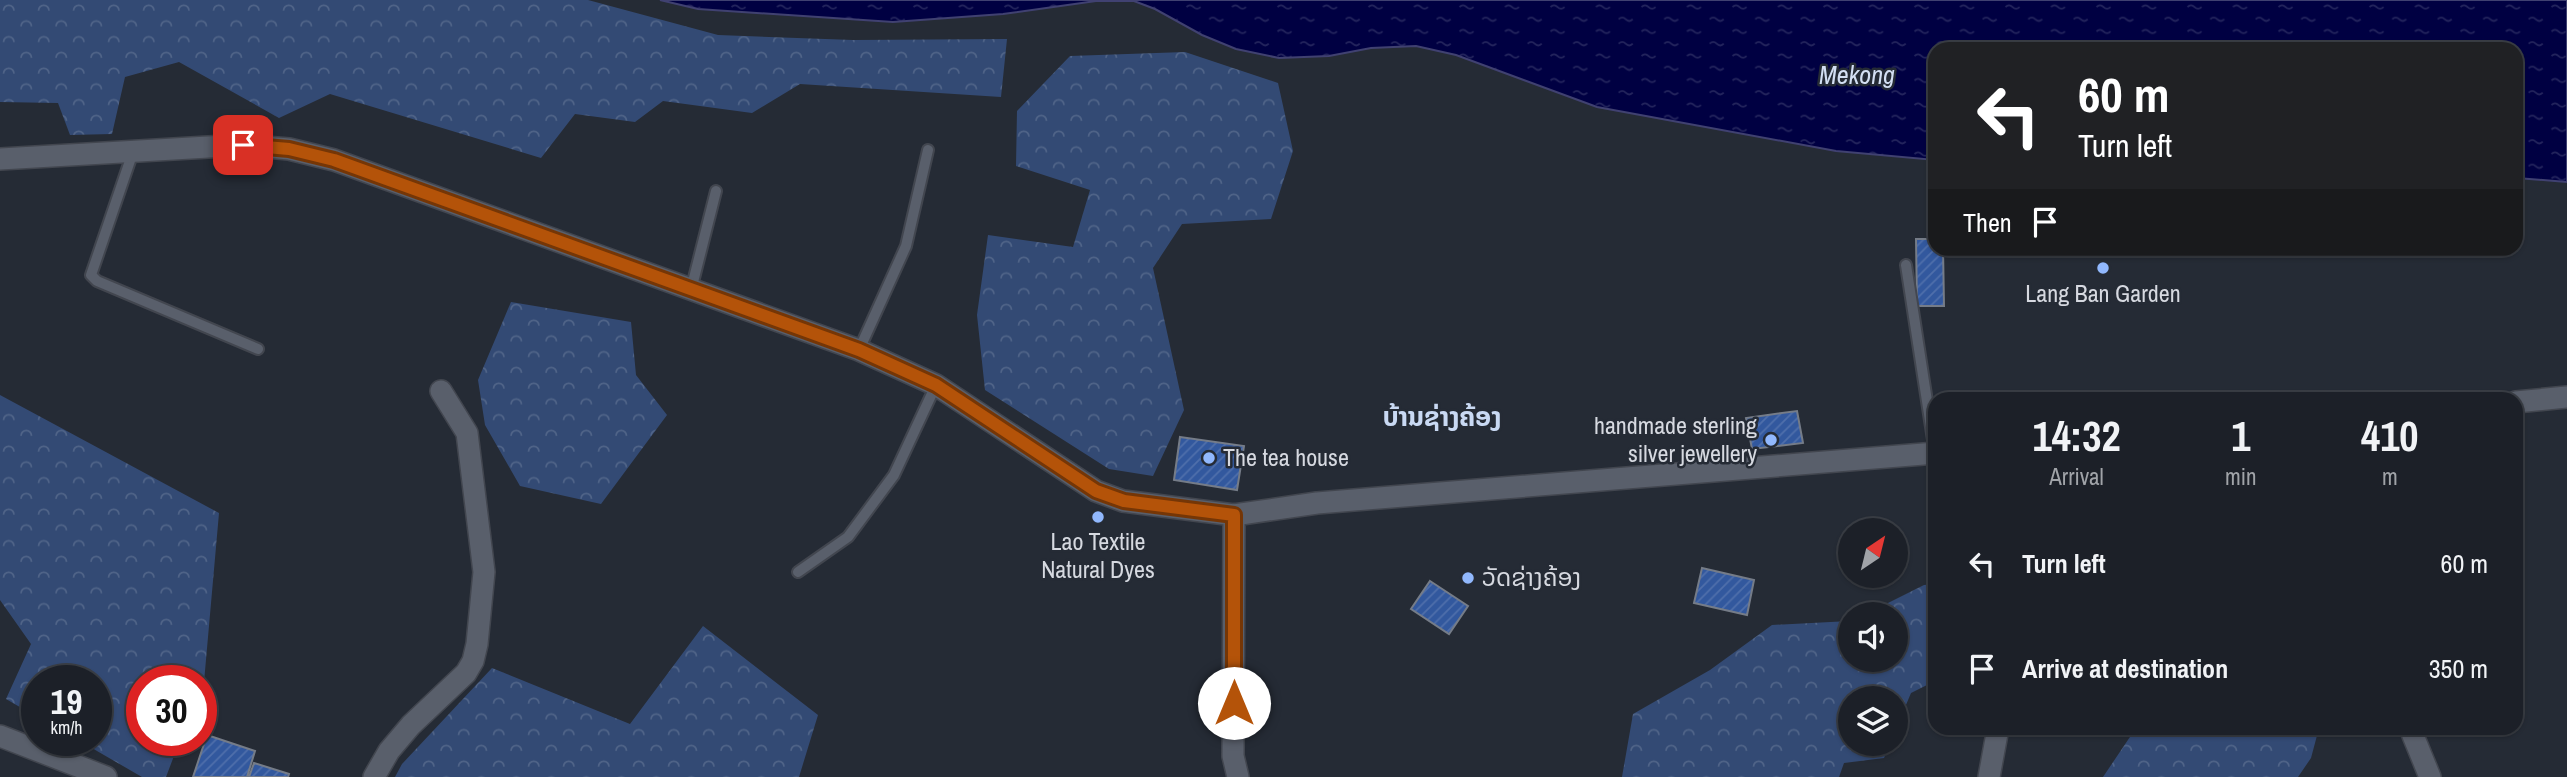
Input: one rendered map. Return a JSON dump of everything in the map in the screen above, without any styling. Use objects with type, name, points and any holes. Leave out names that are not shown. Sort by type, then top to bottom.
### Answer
[{"type":"street","points":[[0,159],[243,145],[289,149],[334,160],[859,350],[936,385],[1096,491],[1124,501],[1234,515],[1317,503],[1928,454]]},
{"type":"street","points":[[374,777],[388,751],[411,725],[466,673],[473,661],[477,644],[484,572],[467,433],[441,391]]},
{"type":"street","points":[[2523,401],[2567,397]]},
{"type":"street","points":[[1234,515],[1233,757],[1238,777]]},
{"type":"street","points":[[1989,777],[1997,735]]},
{"type":"street","points":[[2413,735],[2430,777]]},
{"type":"street","points":[[0,736],[106,777]]},
{"type":"lane","points":[[859,350],[906,246],[928,150]]},
{"type":"lane","points":[[133,152],[91,275],[97,281],[258,349]]},
{"type":"lane","points":[[691,290],[716,191]]},
{"type":"lane","points":[[1906,265],[1928,408]]},
{"type":"lane","points":[[798,572],[848,537],[894,475],[936,385]]},
{"type":"green space","points":[[0,0],[588,0],[718,35],[853,40],[1007,39],[1001,97],[800,84],[752,113],[663,101],[635,122],[575,114],[541,158],[330,94],[279,118],[179,62],[125,77],[112,134],[70,135],[58,103],[0,102]]},
{"type":"green space","points":[[1185,52],[1278,83],[1293,151],[1271,219],[1182,224],[1153,268],[1184,410],[1153,476],[1109,469],[985,390],[977,315],[988,235],[1073,247],[1090,190],[1016,166],[1017,111],[1070,56]]},
{"type":"green space","points":[[511,302],[631,322],[636,375],[667,415],[601,504],[520,486],[485,425],[478,380]]},
{"type":"green space","points":[[0,395],[219,513],[206,665],[126,665],[126,756],[174,756],[166,777],[142,777],[106,756],[112,756],[112,665],[21,665],[31,644],[0,600]]},
{"type":"green space","points":[[1928,585],[1928,684],[1911,693],[1908,700],[1908,686],[1838,686],[1838,756],[1885,756],[1884,758],[1844,763],[1839,777],[1622,777],[1633,714],[1710,670],[1772,625],[1838,622],[1838,672],[1908,672],[1908,602],[1890,602]]},
{"type":"green space","points":[[703,626],[818,715],[799,777],[395,777],[402,764],[492,668],[630,724]]},
{"type":"green space","points":[[21,666],[21,708],[6,699]]},
{"type":"green space","points":[[2131,735],[2317,735],[2311,758],[2298,777],[2103,777]]},
{"type":"water","name":"Mekong","points":[[660,0],[2567,0],[2567,182],[2523,178],[2523,42],[1928,42],[1928,159],[1836,151],[1597,107],[1456,55],[1416,46],[1371,48],[1329,56],[1279,58],[1236,49],[1134,1],[1096,1],[1003,14],[893,22],[698,9]]},
{"type":"building","points":[[1916,239],[1928,239],[1928,256],[1943,256],[1944,306],[1917,306]]},
{"type":"building","points":[[1797,411],[1803,443],[1752,449],[1746,418]]},
{"type":"building","points":[[1180,437],[1244,446],[1237,490],[1174,480]]},
{"type":"building","points":[[1702,568],[1754,580],[1747,615],[1694,603]]},
{"type":"building","points":[[1430,581],[1468,606],[1449,634],[1411,609]]},
{"type":"building","points":[[217,738],[255,751],[247,777],[193,777],[200,756],[217,756]]},
{"type":"building","points":[[254,763],[289,774],[288,777],[249,777]]},
{"type":"place","name":"Lang Ban Garden","points":[[2103,268]]},
{"type":"place","name":"handmade sterling silver jewellery","points":[[1771,440]]},
{"type":"place","name":"The tea house","points":[[1209,458]]},
{"type":"place","name":"Lao Textile Natural Dyes","points":[[1098,517]]},
{"type":"place","name":"ວັດຊ່າງຄ້ອງ","points":[[1468,578]]},
{"type":"district","name":"ບ້ານຊ່າງຄ້ອງ","points":[[1442,417]]},
{"type":"route","points":[[243,145],[289,149],[334,160],[859,350],[936,385],[1096,491],[1124,501],[1234,515],[1234,703]]}]
